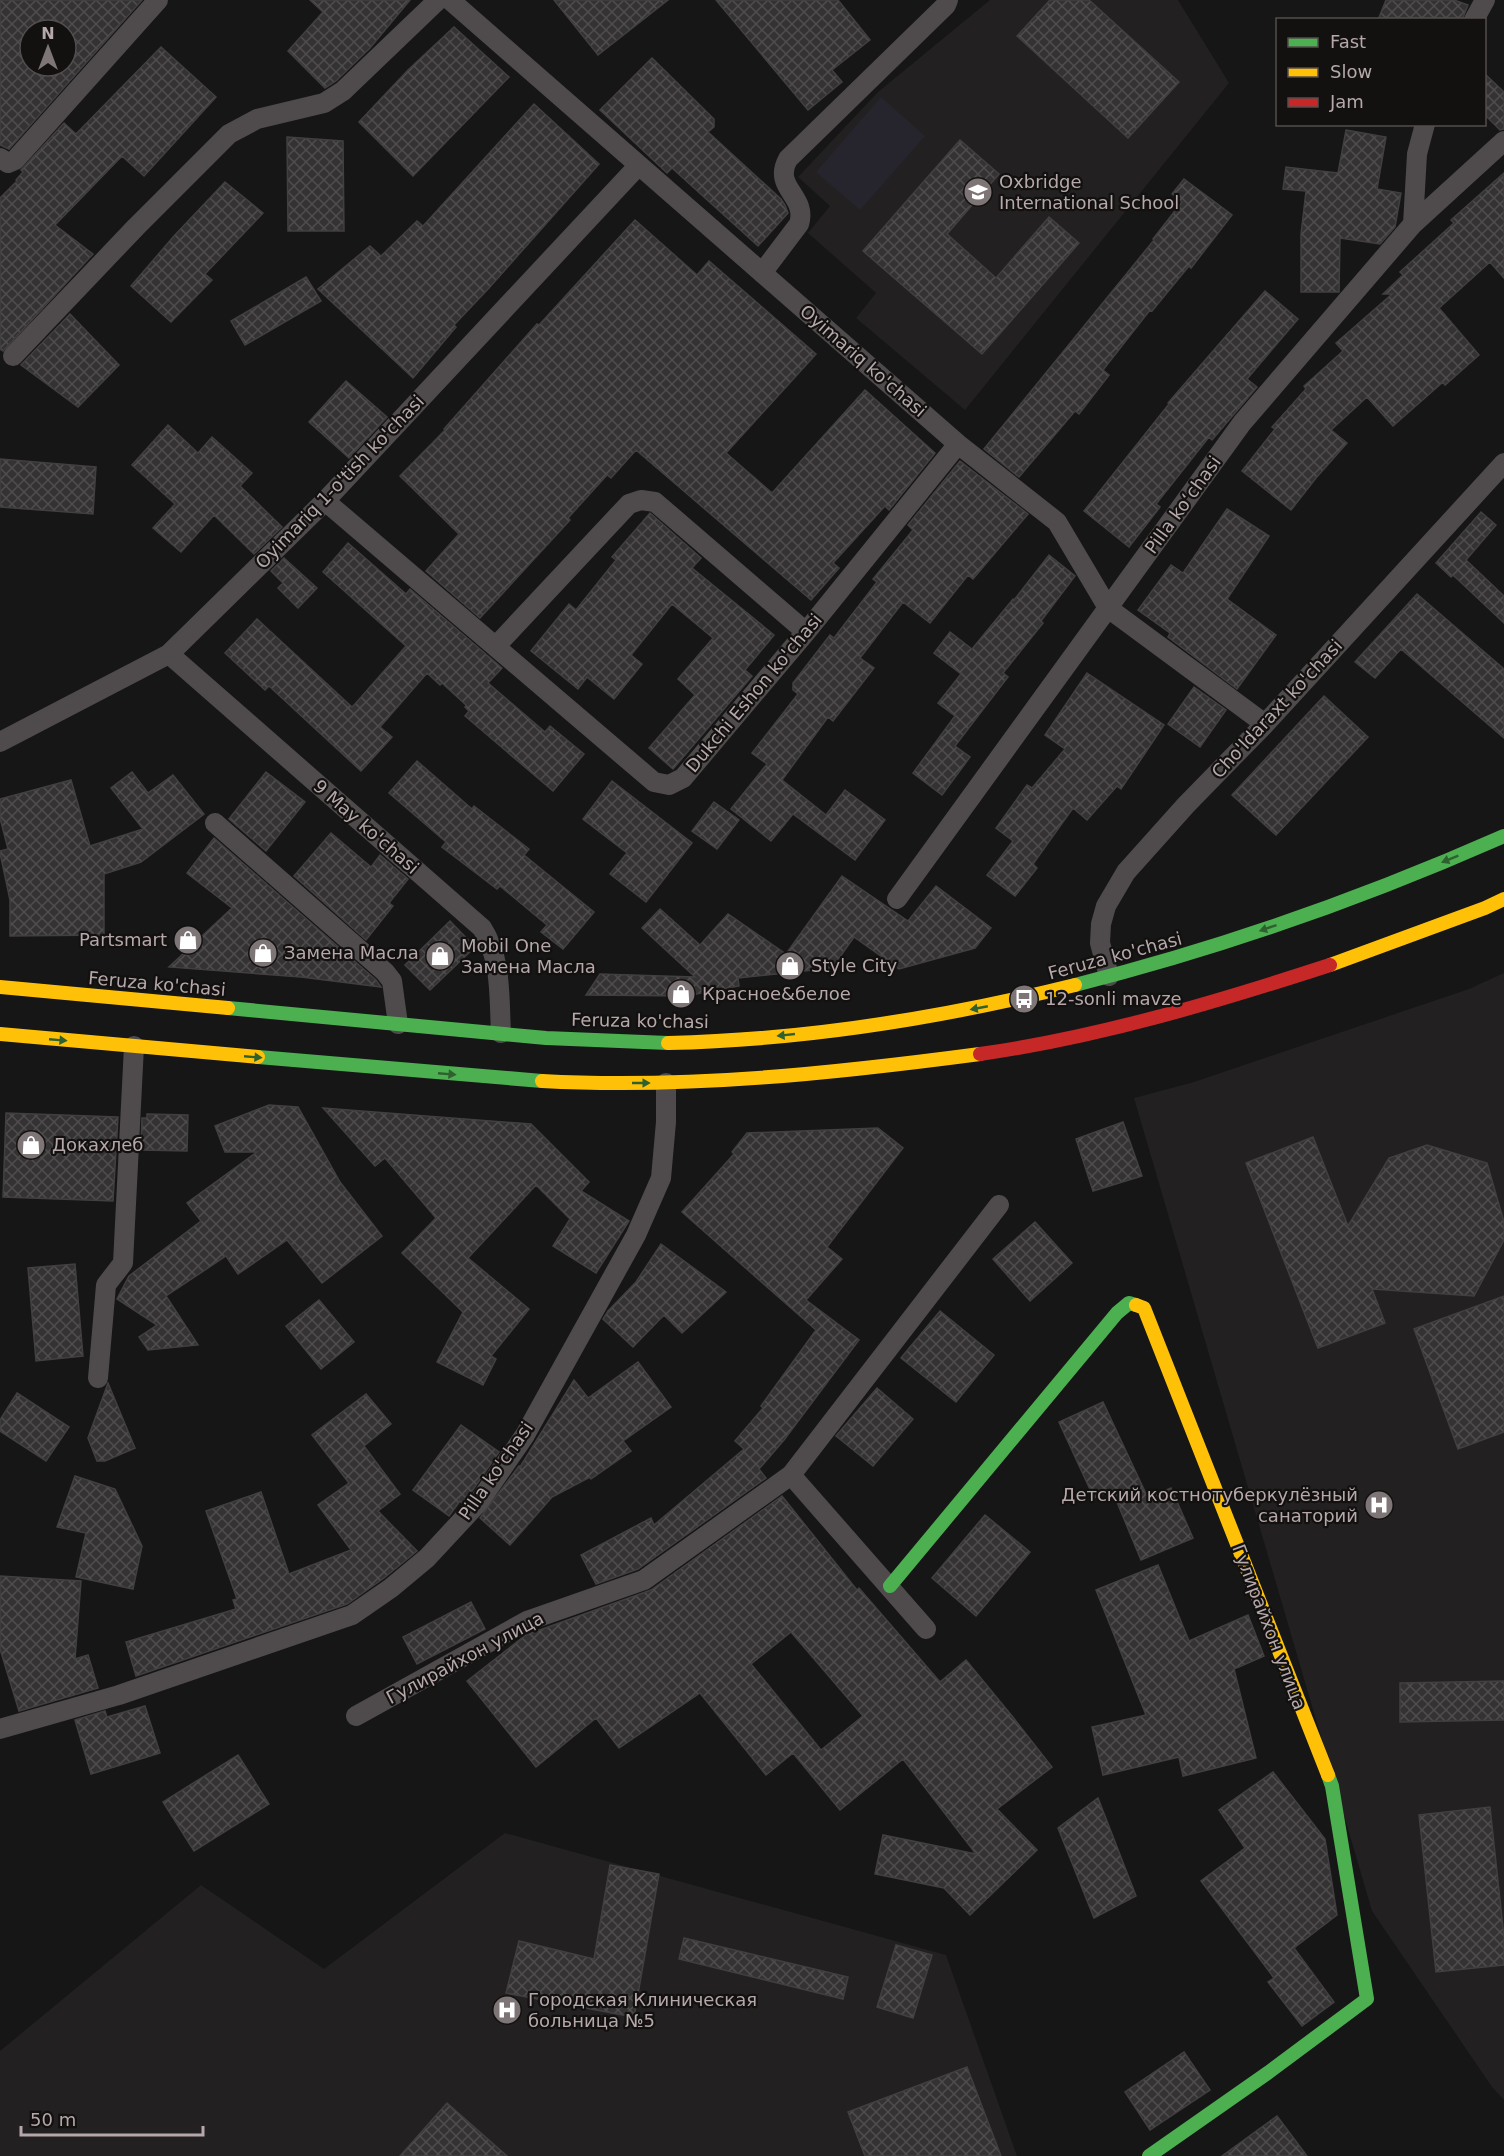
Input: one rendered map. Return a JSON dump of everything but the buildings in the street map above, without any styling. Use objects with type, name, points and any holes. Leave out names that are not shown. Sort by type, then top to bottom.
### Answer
[{"type":"main road","name":"Feruza ko'chasi","points":[[0,987],[501,1033],[617,1041],[691,1042],[745,1039],[932,1017],[1024,999],[1204,950],[1308,914],[1504,836]]},
{"type":"main road","points":[[0,1034],[500,1079],[591,1084],[666,1083],[763,1077],[933,1060],[1014,1049],[1091,1033],[1220,1001],[1334,964],[1504,898]]},
{"type":"main road","points":[[188,1022],[197,1010],[204,1006]]},
{"type":"main road","points":[[188,1036],[191,1043],[203,1052]]},
{"type":"main road","name":"Гулирайхон улица","points":[[890,1586],[1117,1313],[1129,1303],[1144,1308],[1332,1786],[1367,1999],[1269,2072],[1149,2156]]},
{"type":"street","points":[[0,158],[8,163],[15,160],[158,0]]},
{"type":"street","points":[[13,356],[136,227],[229,134],[257,119],[324,103],[334,97],[438,0]]},
{"type":"street","points":[[762,273],[799,224],[802,215],[784,179],[782,169],[788,159],[938,13],[948,0]]},
{"type":"street","points":[[1475,18],[1485,0]]},
{"type":"street","name":"Oyimariq ko'chasi","points":[[457,2],[638,166],[958,444],[1057,522],[1108,609],[1265,724]]},
{"type":"street","points":[[1413,224],[1417,154],[1424,126]]},
{"type":"street","name":"Pilla ko‘chasi","points":[[897,900],[1242,423],[1413,224],[1504,141]]},
{"type":"street","name":"Oyimariq 1-o'tish ko'chasi","points":[[0,742],[169,654],[325,501],[638,166]]},
{"type":"street","name":"Dukchi Eshon ko'chasi","points":[[325,501],[654,782],[669,785],[682,778],[806,632],[958,444]]},
{"type":"street","name":"Cho'ldaraxt ko'chasi","points":[[1109,976],[1100,943],[1101,924],[1106,906],[1126,873],[1186,805],[1265,724],[1504,463]]},
{"type":"street","points":[[496,646],[629,504],[641,500],[655,502],[806,632]]},
{"type":"street","name":"9 May ko'chasi","points":[[169,654],[482,928],[492,942],[496,960],[501,1033]]},
{"type":"street","points":[[214,823],[385,972],[392,981],[398,1024]]},
{"type":"street","points":[[98,1377],[106,1285],[123,1263],[134,1046]]},
{"type":"street","name":"Pilla ko'chasi","points":[[0,1729],[119,1695],[352,1614],[427,1558],[479,1502],[525,1435],[636,1235],[661,1178],[666,1122],[666,1083]]},
{"type":"street","name":"Гулирайхон улица","points":[[356,1716],[527,1621],[644,1580],[791,1475],[999,1205]]},
{"type":"street","points":[[791,1475],[926,1629]]},
{"type":"shaded area","name":"Oxbridge International School","points":[[990,0],[1178,0],[1229,83],[965,410],[856,318],[876,293],[808,233],[830,206],[798,177],[878,92]]},
{"type":"shaded area","points":[[881,97],[925,136],[860,210],[816,172]]},
{"type":"shaded area","name":"Детский костнотуберкулёзный санаторий","points":[[1504,973],[1504,2100],[1492,2087],[1372,1911],[1134,1098],[1194,1082],[1469,989]]},
{"type":"shaded area","name":"Городская Клиническая больница №5","points":[[505,1833],[946,1955],[1017,2156],[0,2156],[0,2051],[201,1885],[324,1969]]},
{"type":"traffic: fast","points":[[1075,985],[1239,938],[1399,880],[1504,836]]},
{"type":"traffic: fast","points":[[228,1008],[546,1038],[668,1043]]},
{"type":"traffic: fast","points":[[258,1057],[542,1081]]},
{"type":"traffic: fast","points":[[890,1586],[1117,1313],[1129,1303],[1136,1305]]},
{"type":"traffic: fast","points":[[1149,2156],[1269,2072],[1367,1999],[1332,1786],[1328,1775]]},
{"type":"traffic: slow","points":[[1330,965],[1504,899]]},
{"type":"traffic: slow","points":[[668,1043],[771,1037],[873,1025],[975,1008],[1075,985]]},
{"type":"traffic: slow","points":[[0,987],[228,1008]]},
{"type":"traffic: slow","points":[[0,1034],[258,1057]]},
{"type":"traffic: slow","points":[[542,1081],[652,1083],[762,1078],[980,1054]]},
{"type":"traffic: slow","points":[[1136,1305],[1144,1308],[1328,1775]]},
{"type":"traffic: jam","points":[[980,1054],[1069,1038],[1157,1017],[1330,965]]},
{"type":"place","name":"Oxbridge International School","points":[[978,192]]},
{"type":"place","name":"Partsmart","points":[[188,940]]},
{"type":"place","name":"Замена Масла","points":[[263,953]]},
{"type":"place","name":"Mobil One Замена Масла","points":[[440,956]]},
{"type":"place","name":"Style City","points":[[790,966]]},
{"type":"place","name":"Красное&белое","points":[[681,994]]},
{"type":"place","name":"12-sonli mavze","points":[[1024,999]]},
{"type":"place","name":"Докахлеб","points":[[31,1145]]},
{"type":"place","name":"Детский костнотуберкулёзный санаторий","points":[[1379,1505]]},
{"type":"place","name":"Городская Клиническая больница №5","points":[[507,2010]]}]
